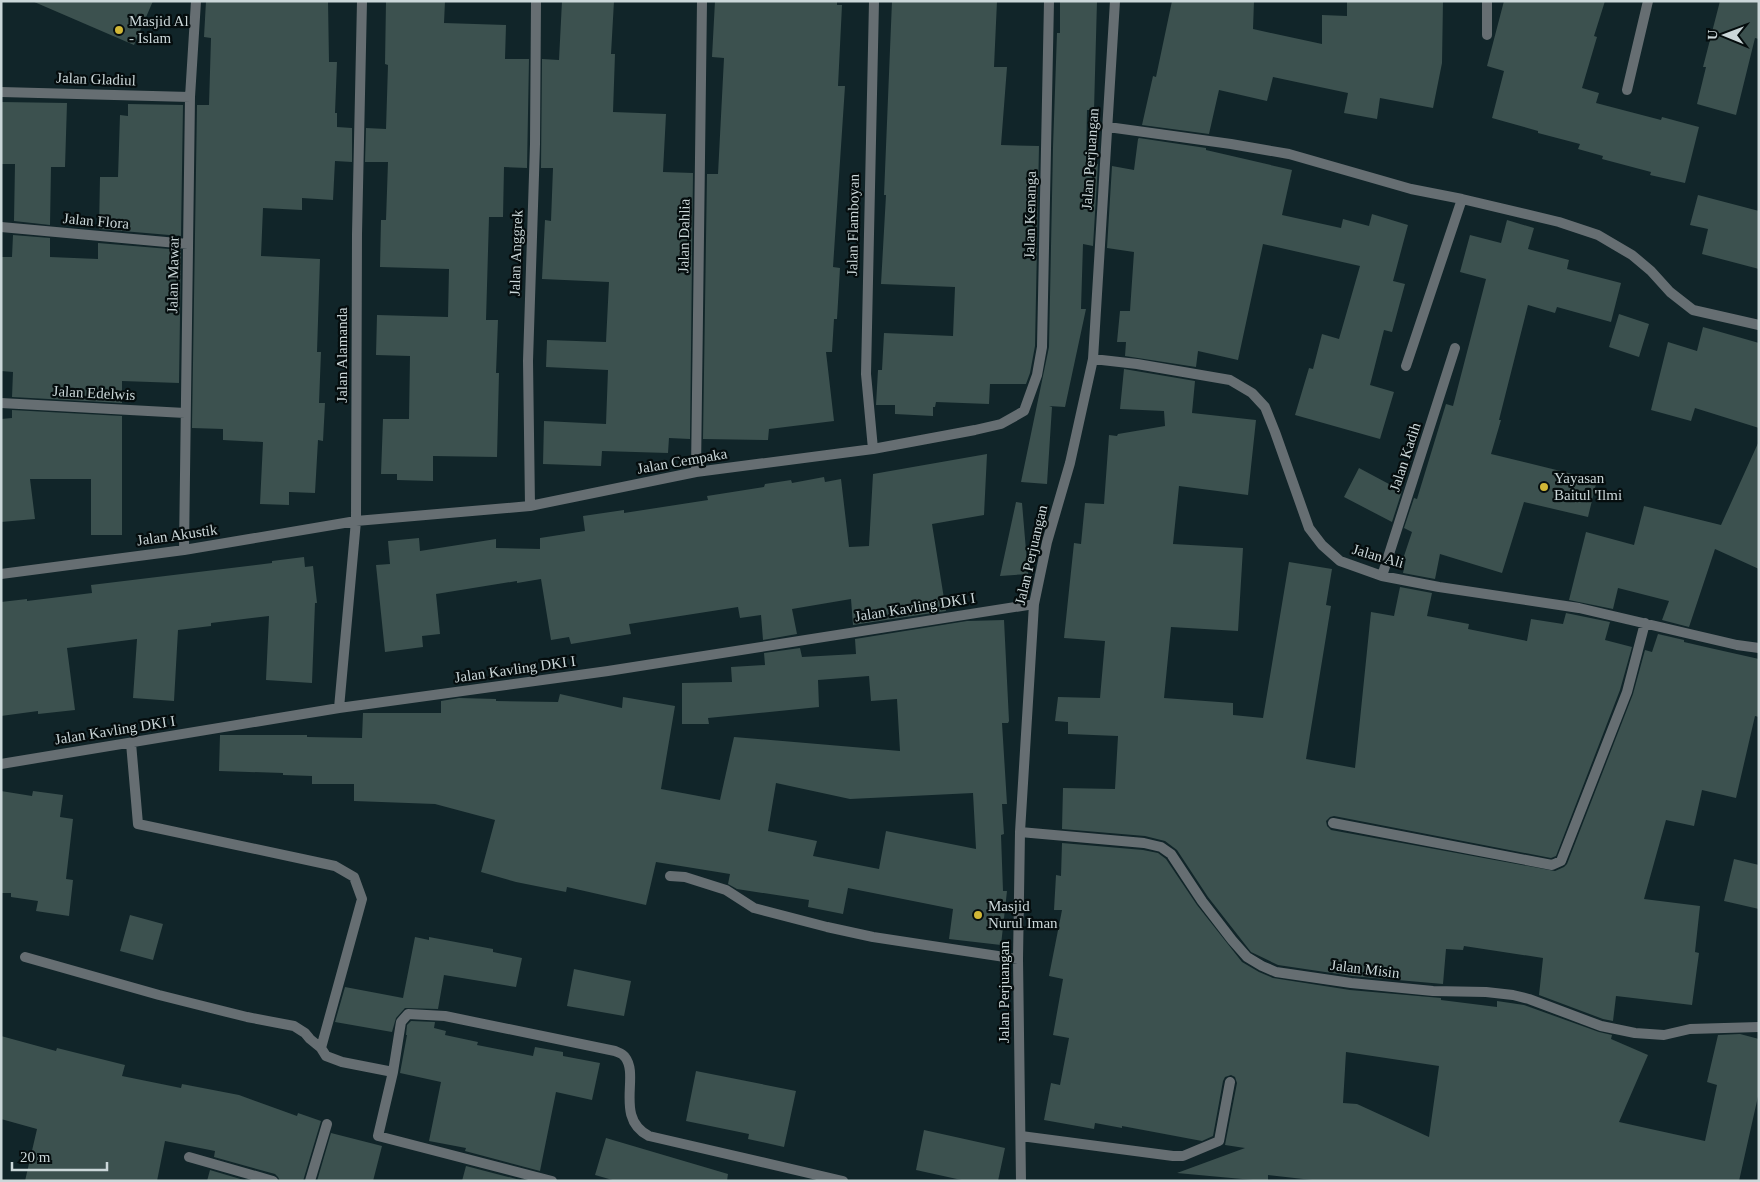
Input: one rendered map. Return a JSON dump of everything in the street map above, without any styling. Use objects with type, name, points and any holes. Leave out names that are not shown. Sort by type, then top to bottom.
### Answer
[{"type":"street","name":"Jalan Mawar","points":[[184,550],[190,97],[196,1]]},
{"type":"street","name":"Jalan Alamanda","points":[[339,708],[356,522],[357,244],[362,1]]},
{"type":"street","name":"Jalan Anggrek","points":[[530,506],[528,361],[535,144],[536,1]]},
{"type":"street","name":"Jalan Dahlia","points":[[696,472],[702,1]]},
{"type":"street","name":"Jalan Flamboyan","points":[[873,449],[866,374],[874,1]]},
{"type":"street","name":"Jalan Kenanga","points":[[1011,418],[1024,411],[1037,375],[1042,347],[1049,1]]},
{"type":"street","name":"Jalan Perjuangan","points":[[1021,1181],[1018,959],[1020,832],[1034,604],[1047,542],[1070,463],[1093,359],[1115,1]]},
{"type":"street","points":[[1486,35],[1487,1]]},
{"type":"street","points":[[1627,90],[1648,1]]},
{"type":"street","name":"Jalan Gladiul","points":[[1,92],[190,97]]},
{"type":"street","points":[[1108,127],[1289,154],[1411,189],[1559,222],[1598,235],[1632,255],[1651,271],[1670,292],[1693,310],[1759,325]]},
{"type":"street","points":[[1406,366],[1462,199]]},
{"type":"street","name":"Jalan Flora","points":[[1,227],[188,244]]},
{"type":"street","name":"Jalan Kadih","points":[[1382,576],[1455,348]]},
{"type":"street","name":"Jalan Ali","points":[[1093,359],[1137,364],[1230,380],[1252,393],[1265,407],[1309,528],[1322,545],[1340,561],[1382,576],[1579,608],[1737,645],[1759,648]]},
{"type":"street","name":"Jalan Edelwis","points":[[1,403],[185,412]]},
{"type":"street","name":"Jalan Cempaka","points":[[356,522],[530,506],[696,472],[873,449],[975,430],[1000,424],[1011,418]]},
{"type":"street","name":"Jalan Akustik","points":[[1,574],[184,550],[356,522]]},
{"type":"street","name":"Jalan Kavling DKI I","points":[[1,764],[339,708],[626,668],[1034,604]]},
{"type":"street","points":[[1333,823],[1552,866],[1558,864],[1561,862],[1627,692],[1645,623]]},
{"type":"street","points":[[131,743],[138,824],[335,866],[354,877],[362,899],[321,1048]]},
{"type":"street","name":"Jalan Misin","points":[[1020,832],[1144,843],[1162,847],[1177,861],[1202,901],[1247,957],[1276,972],[1351,983],[1424,990],[1513,995],[1530,999],[1601,1026],[1635,1033],[1664,1035],[1690,1030],[1759,1027]]},
{"type":"street","points":[[670,876],[685,877],[726,890],[754,908],[817,924],[872,937],[1018,959]]},
{"type":"street","points":[[25,957],[168,997],[247,1017],[294,1026],[305,1033],[321,1048],[326,1056],[342,1062],[392,1072]]},
{"type":"street","points":[[552,1181],[378,1136],[401,1022],[408,1014],[445,1016],[605,1048],[623,1054],[628,1063],[630,1102],[634,1122],[640,1131],[649,1136],[843,1181]]},
{"type":"street","points":[[1021,1136],[1183,1156],[1219,1141],[1230,1082]]},
{"type":"street","points":[[310,1181],[327,1124]]},
{"type":"street","points":[[189,1157],[274,1181]]},
{"type":"building","name":"Masjid Al - Islam","points":[[32,1],[153,1],[134,45]]},
{"type":"building","points":[[206,1],[328,1],[329,62],[337,62],[335,113],[337,113],[337,127],[352,128],[352,162],[335,161],[333,200],[302,198],[302,210],[263,208],[261,256],[320,259],[317,352],[321,352],[319,403],[325,403],[323,441],[318,440],[315,493],[289,492],[289,505],[260,504],[263,442],[223,440],[223,429],[192,428],[197,105],[209,105],[211,38],[204,37]]},
{"type":"building","points":[[386,1],[445,1],[444,23],[506,25],[505,59],[529,59],[527,168],[504,167],[503,217],[489,217],[486,320],[498,320],[496,373],[499,373],[497,457],[433,456],[433,481],[397,480],[397,474],[381,474],[383,419],[409,419],[410,356],[376,355],[377,315],[448,317],[449,269],[380,267],[381,220],[386,220],[388,162],[365,162],[366,128],[386,129],[388,65],[385,64]]},
{"type":"building","points":[[562,1],[614,1],[611,54],[615,54],[613,112],[666,114],[663,172],[693,173],[690,439],[669,438],[668,453],[602,451],[601,466],[543,464],[544,421],[606,424],[608,370],[546,367],[547,340],[606,342],[609,282],[542,279],[545,220],[551,221],[553,168],[541,168],[542,59],[559,60]]},
{"type":"building","points":[[715,1],[837,1],[837,5],[842,5],[838,86],[845,86],[833,267],[840,268],[837,319],[834,319],[832,352],[826,352],[834,421],[769,429],[768,440],[703,439],[707,174],[718,174],[724,58],[712,57]]},
{"type":"building","points":[[892,1],[997,1],[994,67],[1007,67],[1001,145],[1039,146],[1035,346],[1026,384],[990,384],[989,404],[936,402],[935,407],[933,407],[933,416],[895,414],[895,405],[876,405],[878,370],[882,370],[884,333],[953,336],[955,287],[881,284],[886,195],[884,195]]},
{"type":"building","points":[[1060,1],[1097,1],[1094,110],[1087,110],[1086,161],[1098,164],[1093,246],[1083,244],[1081,309],[1086,309],[1065,407],[1049,406],[1052,407],[1047,484],[1021,482],[1049,347],[1053,147],[1057,33],[1060,33]]},
{"type":"building","points":[[1172,1],[1254,1],[1253,29],[1322,44],[1322,15],[1347,16],[1347,1],[1443,1],[1442,63],[1433,108],[1380,98],[1377,119],[1344,113],[1348,93],[1273,77],[1267,101],[1219,90],[1209,134],[1142,125],[1153,76],[1156,77]]},
{"type":"building","points":[[1504,1],[1605,1],[1594,36],[1597,37],[1582,88],[1599,93],[1596,103],[1661,120],[1662,117],[1699,127],[1685,183],[1650,175],[1651,172],[1602,159],[1603,156],[1578,149],[1580,144],[1492,118],[1504,71],[1487,66]]},
{"type":"building","points":[[1720,1],[1759,1],[1759,39],[1755,38],[1736,115],[1697,104],[1706,67],[1703,67]]},
{"type":"building","points":[[1,102],[67,103],[65,167],[51,167],[50,225],[14,221],[15,164],[1,164]]},
{"type":"building","points":[[128,104],[183,105],[181,236],[99,229],[100,177],[118,177],[120,115],[128,116]]},
{"type":"building","points":[[1139,138],[1206,148],[1206,150],[1292,170],[1282,215],[1341,228],[1343,219],[1369,226],[1372,214],[1408,225],[1393,281],[1405,284],[1392,332],[1384,330],[1370,385],[1394,392],[1380,439],[1295,415],[1309,368],[1313,369],[1322,334],[1339,339],[1360,266],[1263,244],[1238,360],[1198,351],[1196,367],[1125,356],[1126,342],[1117,342],[1120,311],[1130,311],[1134,252],[1107,248],[1112,166],[1134,170]]},
{"type":"building","points":[[1698,195],[1759,211],[1759,269],[1702,254],[1708,229],[1690,225]]},
{"type":"building","points":[[1507,220],[1534,228],[1528,249],[1569,260],[1567,269],[1621,283],[1611,322],[1557,307],[1555,313],[1528,305],[1499,420],[1501,420],[1491,454],[1597,480],[1588,517],[1524,502],[1502,573],[1440,554],[1435,579],[1403,573],[1406,559],[1403,559],[1412,532],[1404,528],[1414,498],[1417,499],[1446,404],[1453,406],[1486,279],[1460,272],[1470,235],[1501,243]]},
{"type":"building","points":[[13,235],[50,238],[50,257],[98,259],[98,243],[181,250],[179,383],[122,381],[122,403],[12,397],[13,372],[1,371],[1,257],[12,257]]},
{"type":"building","points":[[1619,314],[1649,324],[1639,357],[1609,347]]},
{"type":"building","points":[[1703,327],[1759,343],[1759,428],[1695,408],[1691,421],[1651,410],[1668,342],[1697,351]]},
{"type":"building","points":[[1124,369],[1195,381],[1192,413],[1256,420],[1248,495],[1179,486],[1173,544],[1243,548],[1238,631],[1171,627],[1164,698],[1233,703],[1233,715],[1263,718],[1289,562],[1332,569],[1326,605],[1331,606],[1306,759],[1355,768],[1371,612],[1394,616],[1400,587],[1432,593],[1427,616],[1469,624],[1468,629],[1527,641],[1531,619],[1563,624],[1566,613],[1610,622],[1605,640],[1632,647],[1620,690],[1556,856],[1551,858],[1334,816],[1326,821],[1327,826],[1331,830],[1555,871],[1567,864],[1633,694],[1645,650],[1652,652],[1658,634],[1684,640],[1684,642],[1759,659],[1759,717],[1755,716],[1736,798],[1702,790],[1694,826],[1666,820],[1644,899],[1700,906],[1695,952],[1699,953],[1692,1005],[1616,996],[1613,1021],[1603,1019],[1539,995],[1543,958],[1464,946],[1463,950],[1446,949],[1443,984],[1352,976],[1278,965],[1251,952],[1208,897],[1177,850],[1165,841],[1145,836],[1062,829],[1063,788],[1115,789],[1118,736],[1068,734],[1068,722],[1055,721],[1058,697],[1100,698],[1105,641],[1064,638],[1074,543],[1081,544],[1085,503],[1104,504],[1109,435],[1117,436],[1118,434],[1165,426],[1164,411],[1120,409]]},
{"type":"building","points":[[12,410],[122,416],[122,535],[91,535],[91,479],[30,479],[35,519],[1,522],[1,419],[12,418]]},
{"type":"building","points":[[1759,441],[1759,569],[1715,549],[1689,627],[1662,620],[1669,601],[1618,588],[1613,609],[1569,600],[1586,532],[1634,545],[1644,506],[1721,525]]},
{"type":"building","points":[[987,454],[984,515],[932,524],[946,611],[853,625],[851,599],[792,609],[797,634],[763,640],[761,615],[740,618],[738,607],[629,624],[631,634],[571,644],[569,637],[551,640],[541,579],[436,594],[440,634],[422,636],[423,647],[385,652],[376,565],[390,564],[388,541],[419,538],[420,551],[496,539],[496,548],[540,549],[540,538],[585,531],[583,516],[624,510],[624,513],[708,500],[707,496],[764,487],[765,484],[791,480],[792,483],[824,477],[825,482],[841,479],[849,547],[869,546],[873,474]]},
{"type":"building","points":[[1359,468],[1402,491],[1392,522],[1344,497]]},
{"type":"building","points":[[1016,502],[1022,503],[1028,574],[1000,576]]},
{"type":"building","points":[[304,557],[305,567],[313,566],[317,603],[315,603],[312,683],[266,680],[269,616],[211,623],[211,626],[178,630],[174,701],[133,698],[137,639],[67,648],[75,710],[38,714],[38,711],[1,716],[1,602],[27,599],[27,601],[92,593],[91,585],[272,563],[272,561]]},
{"type":"building","points":[[1004,620],[1009,721],[1008,723],[1002,723],[1007,804],[1002,804],[1004,834],[1001,835],[1003,891],[1007,891],[1001,945],[949,939],[953,909],[848,888],[843,914],[808,907],[809,900],[737,889],[728,884],[730,874],[656,862],[646,905],[567,887],[566,892],[516,882],[481,872],[495,820],[435,804],[354,801],[354,784],[312,784],[312,776],[219,771],[220,735],[307,735],[307,737],[362,738],[363,713],[441,713],[441,701],[459,698],[496,699],[496,701],[558,702],[560,694],[622,708],[623,697],[675,706],[661,789],[720,800],[734,737],[900,751],[897,699],[871,701],[869,676],[818,680],[819,707],[708,718],[709,724],[682,724],[682,683],[732,682],[731,667],[765,665],[764,653],[800,648],[802,657],[856,654],[855,639],[967,621]],"holes":[[[776,783],[850,799],[973,793],[976,849],[886,831],[879,869],[813,856],[817,841],[768,831]]]},
{"type":"building","points":[[1,791],[32,796],[33,791],[63,795],[60,817],[73,819],[66,879],[73,880],[69,916],[36,911],[38,901],[11,897],[11,893],[1,893]]},
{"type":"building","points":[[1062,843],[1158,853],[1166,859],[1197,905],[1242,962],[1273,978],[1350,990],[1441,998],[1441,1000],[1497,1007],[1497,1001],[1524,1005],[1612,1035],[1611,1039],[1648,1055],[1619,1122],[1705,1141],[1717,1085],[1707,1082],[1718,1035],[1740,1034],[1759,1039],[1759,1092],[1739,1181],[1321,1181],[1268,1175],[1268,1181],[1264,1181],[1177,1173],[1245,1148],[1225,1145],[1237,1083],[1235,1077],[1231,1075],[1225,1077],[1223,1081],[1213,1136],[1202,1141],[1122,1126],[1122,1128],[1095,1123],[1094,1129],[1044,1120],[1051,1083],[1060,1085],[1069,1038],[1053,1035],[1063,979],[1049,976],[1062,910],[1054,910],[1056,875],[1061,876]],"holes":[[[1346,1052],[1439,1066],[1429,1137],[1357,1104],[1343,1103]]]},
{"type":"building","points":[[1734,859],[1759,865],[1759,909],[1724,901]]},
{"type":"building","points":[[130,915],[163,924],[153,960],[120,951]]},
{"type":"building","points":[[415,937],[429,940],[429,937],[493,949],[493,952],[522,958],[516,987],[444,975],[438,1009],[405,1008],[396,1018],[392,1032],[335,1022],[345,987],[403,998]]},
{"type":"building","points":[[574,969],[631,981],[624,1016],[567,1006]]},
{"type":"building","points":[[411,1021],[435,1022],[434,1028],[446,1031],[445,1035],[478,1042],[477,1045],[533,1056],[535,1047],[563,1052],[563,1056],[600,1063],[592,1100],[556,1092],[540,1171],[465,1151],[466,1148],[429,1141],[441,1082],[400,1073],[407,1025]]},
{"type":"building","points":[[1,1036],[56,1051],[57,1048],[125,1065],[122,1076],[181,1088],[182,1084],[239,1095],[297,1116],[298,1113],[321,1121],[303,1181],[280,1181],[275,1174],[214,1157],[215,1151],[165,1141],[157,1181],[25,1181],[37,1129],[1,1119]]},
{"type":"building","points":[[696,1071],[796,1091],[784,1147],[748,1139],[749,1134],[686,1121]]},
{"type":"building","points":[[924,1130],[1005,1148],[998,1181],[966,1181],[916,1170]]},
{"type":"building","points":[[331,1133],[382,1146],[373,1181],[317,1181]]},
{"type":"building","points":[[606,1138],[728,1174],[727,1181],[616,1181],[595,1175]]},
{"type":"building","points":[[466,1166],[524,1181],[462,1181]]},
{"type":"building","points":[[210,1170],[247,1181],[207,1181]]},
{"type":"place","name":"Masjid Al - Islam","points":[[119,30]]},
{"type":"place","name":"Yayasan Baitul 'Ilmi","points":[[1544,487]]},
{"type":"place","name":"Masjid Nurul Iman","points":[[978,915]]}]
